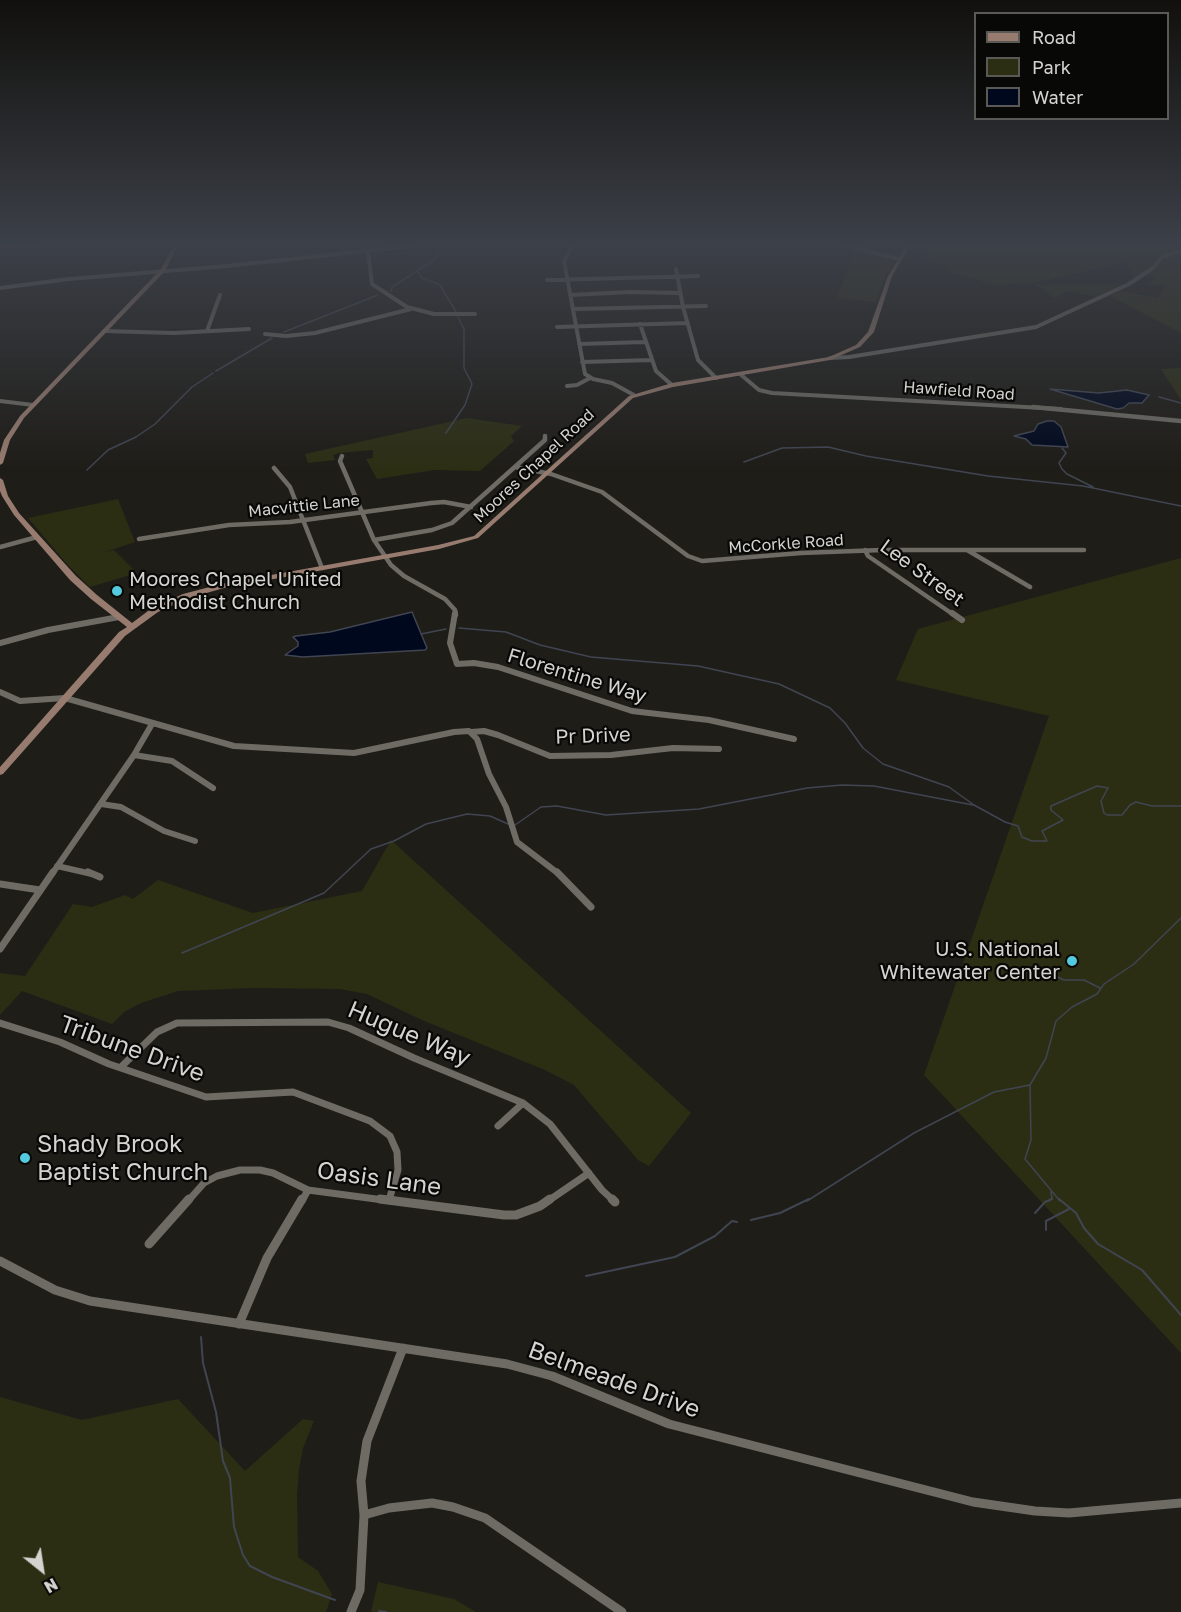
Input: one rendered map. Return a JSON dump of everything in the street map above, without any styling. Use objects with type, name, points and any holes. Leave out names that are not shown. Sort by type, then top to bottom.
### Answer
[{"type":"main road","points":[[0,463],[11,432],[33,405],[115,320]]},
{"type":"main road","name":"Moores Chapel Road","points":[[0,772],[131,626],[160,607],[192,594],[224,586],[460,543],[476,537],[615,409],[634,396],[672,385],[830,358],[854,349],[869,337],[875,320]]},
{"type":"main road","points":[[0,480],[2,497],[37,537],[85,589],[131,626]]},
{"type":"street","points":[[207,331],[211,320]]},
{"type":"street","points":[[265,334],[286,336],[315,333],[366,320]]},
{"type":"street","points":[[575,320],[585,374],[590,378],[612,383],[634,396]]},
{"type":"street","points":[[830,358],[849,357],[1036,327],[1050,320]]},
{"type":"street","points":[[557,327],[688,323],[698,360],[716,378]]},
{"type":"street","points":[[640,324],[658,373],[672,385]]},
{"type":"street","points":[[105,331],[249,329]]},
{"type":"street","points":[[579,344],[645,342]]},
{"type":"street","points":[[582,362],[652,360]]},
{"type":"street","name":"Hawfield Road","points":[[740,374],[759,390],[772,393],[1081,410],[1181,421]]},
{"type":"street","points":[[567,386],[577,385],[590,378]]},
{"type":"street","points":[[0,401],[33,405]]},
{"type":"street","points":[[374,540],[448,526],[546,440],[545,436]]},
{"type":"street","points":[[342,456],[340,461],[374,540],[386,556]]},
{"type":"street","name":"McCorkle Road","points":[[515,466],[547,472],[607,495],[688,556],[698,561],[865,550],[1084,550]]},
{"type":"street","points":[[274,468],[290,487],[322,568]]},
{"type":"street","name":"Macvittie Lane","points":[[140,539],[234,525],[303,520],[435,502],[471,507]]},
{"type":"street","points":[[0,547],[37,537]]},
{"type":"street","points":[[967,549],[1030,587]]},
{"type":"street","name":"Lee Street","points":[[865,550],[868,556],[962,620]]},
{"type":"street","name":"Florentine Way","points":[[386,556],[404,576],[451,605],[456,617],[450,643],[457,664],[474,663],[498,667],[632,711],[709,720],[794,739]]},
{"type":"street","points":[[0,642],[34,633],[119,617]]},
{"type":"street","points":[[0,692],[20,701],[65,698]]},
{"type":"street","name":"Pr Drive","points":[[65,698],[217,744],[234,746],[354,753],[454,732],[484,731],[550,756],[611,755],[673,748],[719,750]]},
{"type":"street","points":[[0,949],[134,755],[152,724]]},
{"type":"street","points":[[471,732],[477,739],[489,774],[506,807],[517,842],[554,868],[591,907]]},
{"type":"street","points":[[134,755],[168,760],[213,788]]},
{"type":"street","points":[[100,804],[121,807],[164,831],[195,841]]},
{"type":"street","points":[[57,866],[82,870],[100,877]]},
{"type":"street","points":[[0,884],[40,890]]},
{"type":"street","name":"Hugue Way","points":[[121,1067],[157,1032],[177,1023],[328,1022],[348,1028],[523,1103],[550,1124],[615,1202]]},
{"type":"street","name":"Tribune Drive","points":[[0,1023],[60,1042],[121,1067],[206,1097],[293,1092],[370,1121],[390,1136],[397,1152],[398,1170],[389,1200]]},
{"type":"street","points":[[498,1126],[523,1103]]},
{"type":"street","name":"Oasis Lane","points":[[149,1244],[204,1183],[217,1176],[240,1170],[260,1170],[273,1173],[308,1190],[487,1214],[516,1215],[540,1206],[589,1173]]},
{"type":"street","points":[[239,1324],[267,1258],[308,1190]]},
{"type":"street","name":"Belmeade Drive","points":[[0,1261],[55,1290],[78,1298],[507,1364],[552,1376],[669,1424],[973,1502],[1035,1511],[1069,1513],[1181,1503]]},
{"type":"street","points":[[351,1612],[360,1590],[364,1515],[361,1481],[368,1441],[403,1348]]},
{"type":"street","points":[[364,1515],[389,1508],[432,1503],[453,1507],[485,1518],[622,1612]]},
{"type":"green space","points":[[1156,320],[1181,320],[1181,333]]},
{"type":"green space","points":[[1181,368],[1181,400],[1161,369]]},
{"type":"green space","points":[[467,418],[522,426],[511,436],[514,441],[480,471],[435,470],[377,479],[366,459],[373,458],[373,450],[339,453],[333,455],[335,460],[308,463],[305,454]]},
{"type":"green space","points":[[118,499],[135,542],[102,553],[114,550],[137,573],[90,587],[28,518]]},
{"type":"green space","name":"U.S. National Whitewater Center","points":[[1181,558],[1181,1353],[924,1075],[1049,716],[896,680],[918,629]]},
{"type":"green space","points":[[391,840],[691,1113],[649,1166],[638,1160],[574,1085],[545,1070],[422,1020],[367,994],[340,989],[252,988],[178,991],[141,1003],[124,1012],[112,1024],[22,991],[0,1015],[0,973],[25,976],[73,904],[92,907],[125,895],[133,899],[158,880],[253,913],[362,891]]},
{"type":"green space","points":[[0,1397],[82,1420],[178,1399],[245,1471],[303,1419],[314,1421],[303,1448],[299,1469],[298,1557],[318,1571],[332,1594],[326,1612],[0,1612]]},
{"type":"green space","points":[[378,1582],[454,1599],[476,1612],[371,1612]]},
{"type":"water","points":[[1050,389],[1099,393],[1127,390],[1149,395],[1142,403],[1129,403],[1117,409]]},
{"type":"water","points":[[1054,421],[1061,427],[1068,447],[1032,445],[1026,439],[1014,436],[1034,431],[1038,424]]},
{"type":"water","points":[[412,612],[427,648],[425,650],[303,657],[285,655],[298,646],[298,642],[293,637],[330,632]]},
{"type":"waterway","points":[[284,332],[314,320]]},
{"type":"waterway","points":[[446,433],[465,405],[472,384],[464,368],[464,329],[460,320]]},
{"type":"waterway","points":[[216,371],[272,338]]},
{"type":"waterway","points":[[87,470],[108,450],[136,437],[155,424],[192,387],[213,373]]},
{"type":"waterway","points":[[1159,397],[1181,403]]},
{"type":"waterway","points":[[744,462],[782,448],[828,447],[866,456],[988,476],[1083,486],[1181,506]]},
{"type":"waterway","points":[[1062,448],[1066,453],[1059,463],[1062,469],[1067,474],[1093,487]]},
{"type":"waterway","points":[[459,628],[506,632],[540,645],[591,657],[698,666],[779,684],[830,708],[845,723],[863,748],[883,764],[949,787],[974,805],[1005,822],[1018,826],[1022,837],[1032,841],[1047,841],[1042,831],[1063,820],[1051,810],[1051,806],[1097,786],[1108,788],[1101,801],[1104,813],[1107,815],[1122,815],[1130,805],[1136,802],[1152,806],[1181,806]]},
{"type":"waterway","points":[[421,634],[446,629]]},
{"type":"waterway","points":[[515,825],[541,807],[557,806],[606,815],[699,809],[807,788],[842,785],[874,786],[973,805]]},
{"type":"waterway","points":[[182,953],[324,893],[371,849],[394,841],[426,824],[467,814],[490,816],[508,824]]},
{"type":"waterway","points":[[1030,1085],[1046,1058],[1056,1021],[1072,1007],[1097,994],[1104,984],[1134,964],[1181,918]]},
{"type":"waterway","points":[[1043,970],[1064,980],[1084,980],[1100,988]]},
{"type":"waterway","points":[[807,1201],[914,1133],[994,1092],[1030,1085]]},
{"type":"waterway","points":[[1030,1085],[1031,1140],[1025,1159],[1060,1201]]},
{"type":"waterway","points":[[1051,1192],[1052,1199]]},
{"type":"waterway","points":[[751,1220],[780,1213],[809,1199]]},
{"type":"waterway","points":[[1035,1213],[1045,1202],[1052,1199]]},
{"type":"waterway","points":[[1048,1201],[1052,1199]]},
{"type":"waterway","points":[[1059,1199],[1076,1213],[1084,1228],[1098,1244],[1142,1270],[1181,1315]]},
{"type":"waterway","points":[[1046,1230],[1046,1221],[1069,1209]]},
{"type":"waterway","points":[[586,1276],[675,1257],[715,1236],[732,1221],[737,1222]]},
{"type":"waterway","points":[[201,1337],[203,1363],[216,1412],[223,1461],[230,1478],[234,1527],[243,1555],[250,1566],[272,1577],[335,1600]]},
{"type":"waterway","points":[[379,1611],[386,1612]]},
{"type":"place","name":"Moores Chapel United Methodist Church","points":[[117,591]]},
{"type":"place","name":"U.S. National Whitewater Center","points":[[1072,961]]},
{"type":"place","name":"Shady Brook Baptist Church","points":[[25,1158]]}]
